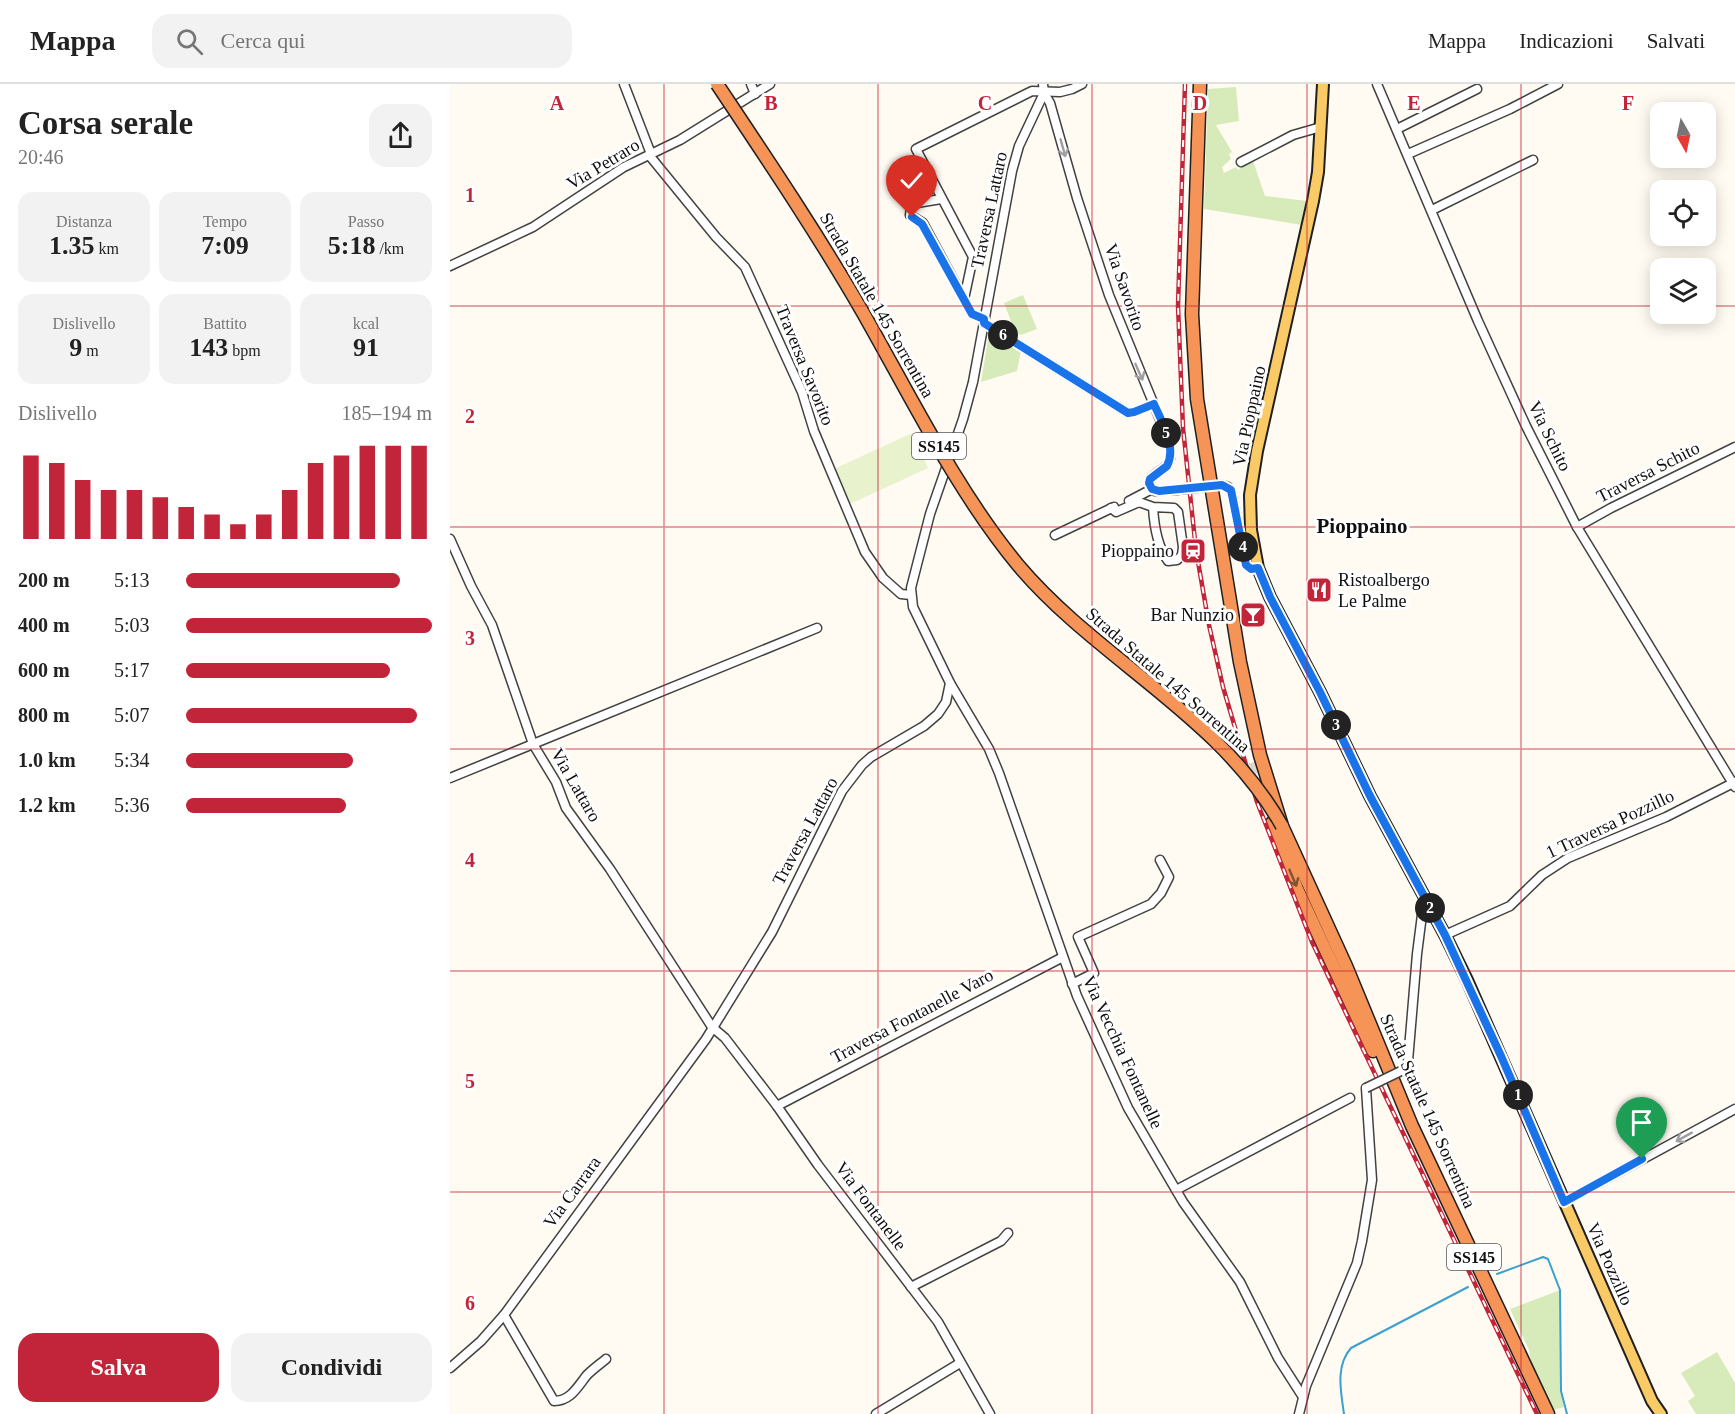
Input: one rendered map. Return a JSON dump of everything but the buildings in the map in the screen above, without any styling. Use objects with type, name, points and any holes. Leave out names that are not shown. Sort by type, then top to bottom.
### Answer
[{"type":"highway","name":"Strada Statale 145 Sorrentina","points":[[717,84],[817,234],[949,464],[994,535],[1043,593],[1228,752],[1261,791],[1315,896],[1401,1099],[1548,1414]]},
{"type":"highway","points":[[1200,84],[1192,336],[1198,410],[1253,724],[1290,871],[1379,1063],[1401,1099]]},
{"type":"highway","points":[[1223,558],[1228,634],[1254,762]]},
{"type":"main road","name":"Via Pioppaino","points":[[1323,84],[1314,201],[1257,451],[1250,495],[1251,530],[1258,568],[1270,597],[1424,899]]},
{"type":"main road","name":"Via Pozzillo","points":[[1424,899],[1445,935],[1501,1056],[1652,1401],[1661,1414]]},
{"type":"street","name":"Traversa Savorito","points":[[624,84],[650,154],[716,237],[745,267],[802,392],[814,431],[865,552],[884,578],[901,594],[911,595]]},
{"type":"street","points":[[751,84],[755,94]]},
{"type":"street","name":"Via Petraro","points":[[450,266],[533,227],[624,167],[680,140],[770,84]]},
{"type":"street","points":[[964,299],[973,257],[916,148],[1027,93],[1043,88],[1072,89],[1082,84]]},
{"type":"street","name":"Via Schito","points":[[1377,84],[1478,321],[1526,426],[1577,527],[1734,784]]},
{"type":"street","points":[[1408,154],[1510,109],[1558,84]]},
{"type":"street","name":"Traversa Lattaro","points":[[911,595],[930,514],[963,419],[973,382],[1011,171],[1043,88]]},
{"type":"street","name":"Via Savorito","points":[[1043,88],[1050,103],[1108,295],[1171,449],[1167,466],[1150,479],[1152,489]]},
{"type":"street","points":[[1397,129],[1477,89]]},
{"type":"street","points":[[1241,162],[1293,135],[1321,127]]},
{"type":"street","points":[[1432,210],[1533,160]]},
{"type":"street","points":[[941,199],[915,204],[911,207],[910,213],[922,224],[972,314],[1128,413],[1154,404]]},
{"type":"street","name":"Traversa Schito","points":[[1577,527],[1735,447]]},
{"type":"street","points":[[1055,535],[1152,489],[1159,491],[1222,485],[1228,487],[1232,494],[1246,565],[1251,569],[1258,568]]},
{"type":"street","points":[[1111,508],[1116,512],[1139,502],[1153,507],[1174,508],[1178,512],[1183,548],[1182,555],[1176,561],[1168,561],[1163,555],[1158,542],[1153,507]]},
{"type":"street","name":"Via Lattaro","points":[[450,539],[492,625],[517,690],[533,744],[556,782],[566,808],[610,869],[712,1027]]},
{"type":"street","points":[[911,595],[913,607],[950,682]]},
{"type":"street","points":[[450,778],[817,628]]},
{"type":"street","name":"Traversa Lattaro","points":[[712,1027],[772,932],[842,791],[862,765],[916,731],[938,714],[946,702],[950,682]]},
{"type":"street","name":"Via Vecchia Fontanelle","points":[[950,682],[989,749],[999,772],[1072,984],[1128,1108],[1176,1190],[1240,1282],[1278,1358],[1303,1397]]},
{"type":"street","name":"1 Traversa Pozzillo","points":[[1445,935],[1510,906],[1542,875],[1568,858],[1666,817],[1734,784]]},
{"type":"street","points":[[1072,984],[1094,973],[1078,937],[1154,902],[1169,877],[1160,860]]},
{"type":"street","points":[[1299,1414],[1323,1342],[1356,1263],[1362,1240],[1372,1180],[1366,1088],[1407,1067],[1424,899]]},
{"type":"street","name":"Traversa Fontanelle Varo","points":[[777,1106],[1063,957]]},
{"type":"street","name":"Via Fontanelle","points":[[712,1027],[724,1038],[777,1106],[938,1322],[990,1414]]},
{"type":"street","name":"Via Carrara","points":[[450,1368],[504,1315],[712,1027]]},
{"type":"street","points":[[1176,1190],[1350,1098]]},
{"type":"street","points":[[1564,1202],[1735,1109]]},
{"type":"street","points":[[911,1287],[1001,1241],[1008,1233]]},
{"type":"street","points":[[504,1315],[554,1401],[561,1401],[577,1391],[585,1377],[606,1359]]},
{"type":"street","points":[[876,1414],[960,1363]]},
{"type":"green space","points":[[1236,87],[1239,121],[1216,125],[1232,152],[1229,154],[1231,159],[1222,167],[1224,173],[1236,167],[1238,170],[1240,165],[1252,158],[1265,196],[1307,201],[1302,225],[1204,209],[1208,89]]},
{"type":"green space","points":[[1023,295],[1037,329],[1021,335],[1015,332],[1004,303]]},
{"type":"green space","points":[[991,332],[1021,351],[1017,371],[981,382],[989,333]]},
{"type":"green space","points":[[912,433],[928,468],[850,504],[834,469]]},
{"type":"green space","points":[[1560,1290],[1561,1391],[1564,1407],[1554,1410],[1532,1367],[1529,1350],[1510,1309]]},
{"type":"green space","points":[[1717,1352],[1735,1383],[1735,1414],[1696,1414],[1688,1401],[1695,1396],[1681,1373]]},
{"type":"waterway","points":[[1497,1274],[1543,1257],[1548,1259],[1560,1290],[1561,1391],[1567,1414]]},
{"type":"waterway","points":[[1344,1414],[1341,1371],[1351,1348],[1468,1287]]},
{"type":"tunnel","points":[[1254,762],[1264,796]]},
{"type":"railway","points":[[1185,84],[1178,306],[1183,428],[1196,550],[1223,687],[1257,802],[1312,942],[1537,1414]]},
{"type":"place","name":"Pioppaino","points":[[1193,551]]},
{"type":"place","name":"Ristoalbergo Le Palme","points":[[1319,590]]},
{"type":"place","name":"Bar Nunzio","points":[[1253,615]]},
{"type":"district","name":"Pioppaino","points":[[1362,526]]},
{"type":"route","points":[[912,217],[922,224],[972,314],[984,319],[984,323],[1128,413],[1154,404],[1170,444],[1171,455],[1167,466],[1150,479],[1152,489],[1159,491],[1222,485],[1231,490],[1246,565],[1251,569],[1258,568],[1270,597],[1320,692],[1370,796],[1445,935],[1501,1056],[1564,1202],[1642,1159]]}]
